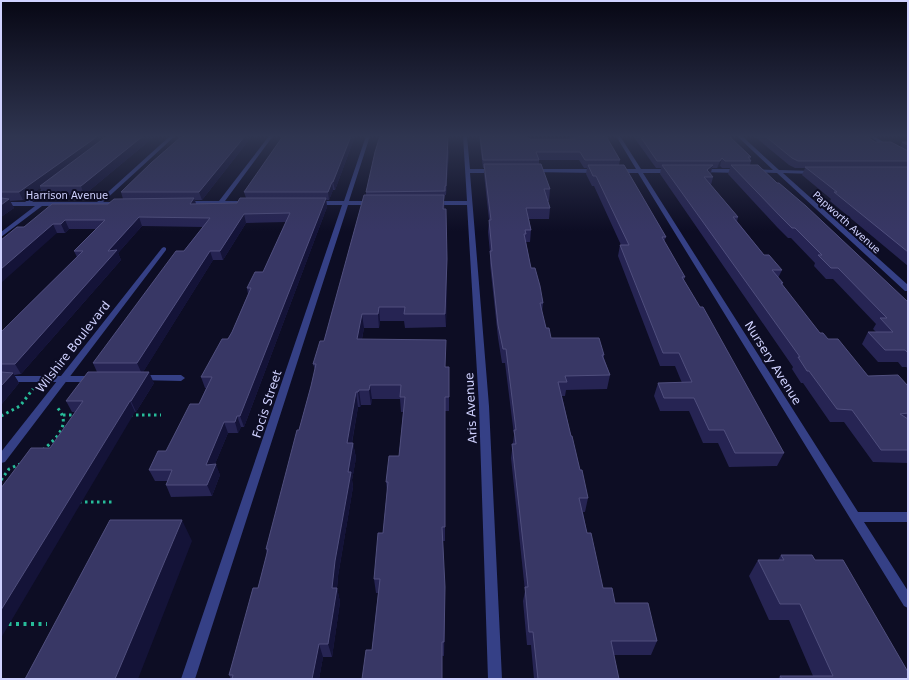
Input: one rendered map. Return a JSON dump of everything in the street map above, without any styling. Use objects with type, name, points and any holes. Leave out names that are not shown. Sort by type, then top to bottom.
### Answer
[{"type":"street","points":[[98,204],[138,168]]},
{"type":"street","points":[[221,203],[247,168]]},
{"type":"street","name":"Focis Street","points":[[188,679],[358,168]]},
{"type":"street","name":"Aris Avenue","points":[[467,168],[484,406],[494,679]]},
{"type":"street","name":"Nursery Avenue","points":[[638,168],[908,602]]},
{"type":"street","name":"Papworth Avenue","points":[[774,168],[908,289]]},
{"type":"street","points":[[467,171],[498,171]]},
{"type":"street","points":[[530,171],[600,171]]},
{"type":"street","points":[[608,171],[678,171]]},
{"type":"street","points":[[694,171],[817,172]]},
{"type":"street","points":[[26,204],[56,181]]},
{"type":"street","points":[[180,203],[253,203]]},
{"type":"street","points":[[307,203],[377,203]]},
{"type":"street","points":[[431,203],[469,203]]},
{"type":"street","name":"Harrison Avenue","points":[[1,204],[128,204]]},
{"type":"street","points":[[1,236],[42,204]]},
{"type":"street","name":"Wilshire Boulevard","points":[[1,459],[164,249]]},
{"type":"street","points":[[134,378],[181,378]]},
{"type":"street","points":[[1,379],[102,379]]},
{"type":"street","points":[[855,517],[908,517]]},
{"type":"path","points":[[1,416],[20,406],[41,379]]},
{"type":"path","points":[[61,402],[56,408],[63,415],[78,415]]},
{"type":"path","points":[[38,454],[52,443],[58,434],[62,427],[63,415]]},
{"type":"path","points":[[123,415],[161,415]]},
{"type":"path","points":[[1,480],[9,470],[22,463]]},
{"type":"path","points":[[76,502],[114,502]]},
{"type":"path","points":[[1,624],[47,624]]},
{"type":"building","points":[[1,168],[53,168],[19,192],[1,192]]},
{"type":"building","points":[[64,168],[104,168],[81,186],[40,186]]},
{"type":"building","points":[[146,168],[219,168],[199,192],[121,192]]},
{"type":"building","points":[[261,168],[339,168],[328,192],[244,192]]},
{"type":"building","points":[[371,168],[447,168],[445,191],[366,192]]},
{"type":"building","points":[[484,168],[542,168],[550,189],[544,189],[550,208],[526,208],[531,230],[525,230],[526,234],[524,234],[531,268],[535,268],[540,286],[543,303],[540,303],[546,328],[549,328],[551,338],[599,338],[604,355],[602,355],[610,375],[565,376],[567,382],[558,382],[580,470],[582,470],[588,498],[579,498],[587,533],[591,533],[603,588],[612,588],[615,603],[648,603],[657,641],[611,641],[619,679],[538,679],[533,632],[529,632],[525,587],[528,587],[512,444],[516,444],[514,430],[516,430],[506,349],[503,349],[498,325],[490,251],[492,251],[489,220],[491,220]]},
{"type":"building","points":[[589,168],[626,168],[666,237],[662,237],[685,277],[682,277],[700,307],[703,307],[784,453],[735,453],[724,430],[709,430],[694,398],[664,398],[658,383],[692,382],[679,353],[663,353],[620,245],[629,245],[596,176],[593,176]]},
{"type":"building","points":[[664,168],[710,168],[707,170],[713,177],[704,177],[738,217],[733,217],[764,255],[769,255],[782,270],[772,270],[820,333],[823,333],[828,339],[838,339],[868,376],[898,375],[908,386],[908,413],[900,414],[908,419],[908,450],[881,450],[852,410],[837,409],[809,371],[807,371],[798,357],[800,357]]},
{"type":"building","points":[[734,168],[761,168],[777,183],[779,183],[806,206],[908,302],[908,353],[905,350],[885,350],[868,332],[893,332],[880,318],[887,318],[838,268],[831,268],[818,255],[822,255],[795,228],[792,228]]},
{"type":"building","points":[[806,168],[908,168],[908,252],[834,192],[837,192]]},
{"type":"building","points":[[364,195],[444,195],[443,209],[446,209],[447,259],[445,314],[404,314],[405,307],[379,307],[378,314],[362,314],[357,339],[446,340],[445,367],[449,367],[449,397],[445,397],[445,527],[442,527],[445,587],[444,642],[442,642],[442,679],[362,679],[366,650],[372,650],[380,579],[374,579],[378,533],[383,533],[389,456],[399,456],[405,397],[400,397],[401,385],[370,385],[369,390],[359,390],[356,392],[347,443],[353,443],[348,472],[351,472],[335,561],[332,588],[337,588],[328,644],[319,644],[312,679],[232,679],[233,675],[229,675],[253,588],[258,588],[268,549],[266,549],[297,430],[299,430],[311,386],[316,364],[313,364],[320,341],[324,341]]},
{"type":"building","points":[[1,198],[9,199],[1,205]]},
{"type":"building","points":[[194,198],[190,204],[237,203],[240,198],[326,198],[240,416],[237,416],[235,422],[224,422],[206,465],[216,464],[207,485],[166,485],[172,470],[149,470],[158,451],[166,451],[190,404],[199,404],[212,377],[201,377],[222,339],[228,339],[232,332],[251,288],[247,288],[255,272],[263,272],[290,213],[244,214],[220,251],[210,251],[137,363],[93,363],[176,251],[184,251],[210,218],[139,217],[108,251],[117,250],[15,364],[1,364],[1,332],[83,251],[74,251],[105,220],[65,220],[61,224],[53,224],[1,269],[1,240],[17,227],[24,227],[52,204],[108,204],[114,199]]},
{"type":"building","points":[[1,372],[13,373],[1,386]]},
{"type":"building","points":[[88,372],[149,372],[1,610],[1,488],[31,448],[50,448],[83,401],[66,401]]},
{"type":"building","points":[[110,520],[182,520],[115,679],[25,679]]},
{"type":"building","points":[[781,555],[812,555],[815,560],[843,560],[908,672],[908,679],[782,679],[780,676],[833,676],[800,604],[780,604],[758,560],[784,560]]}]
